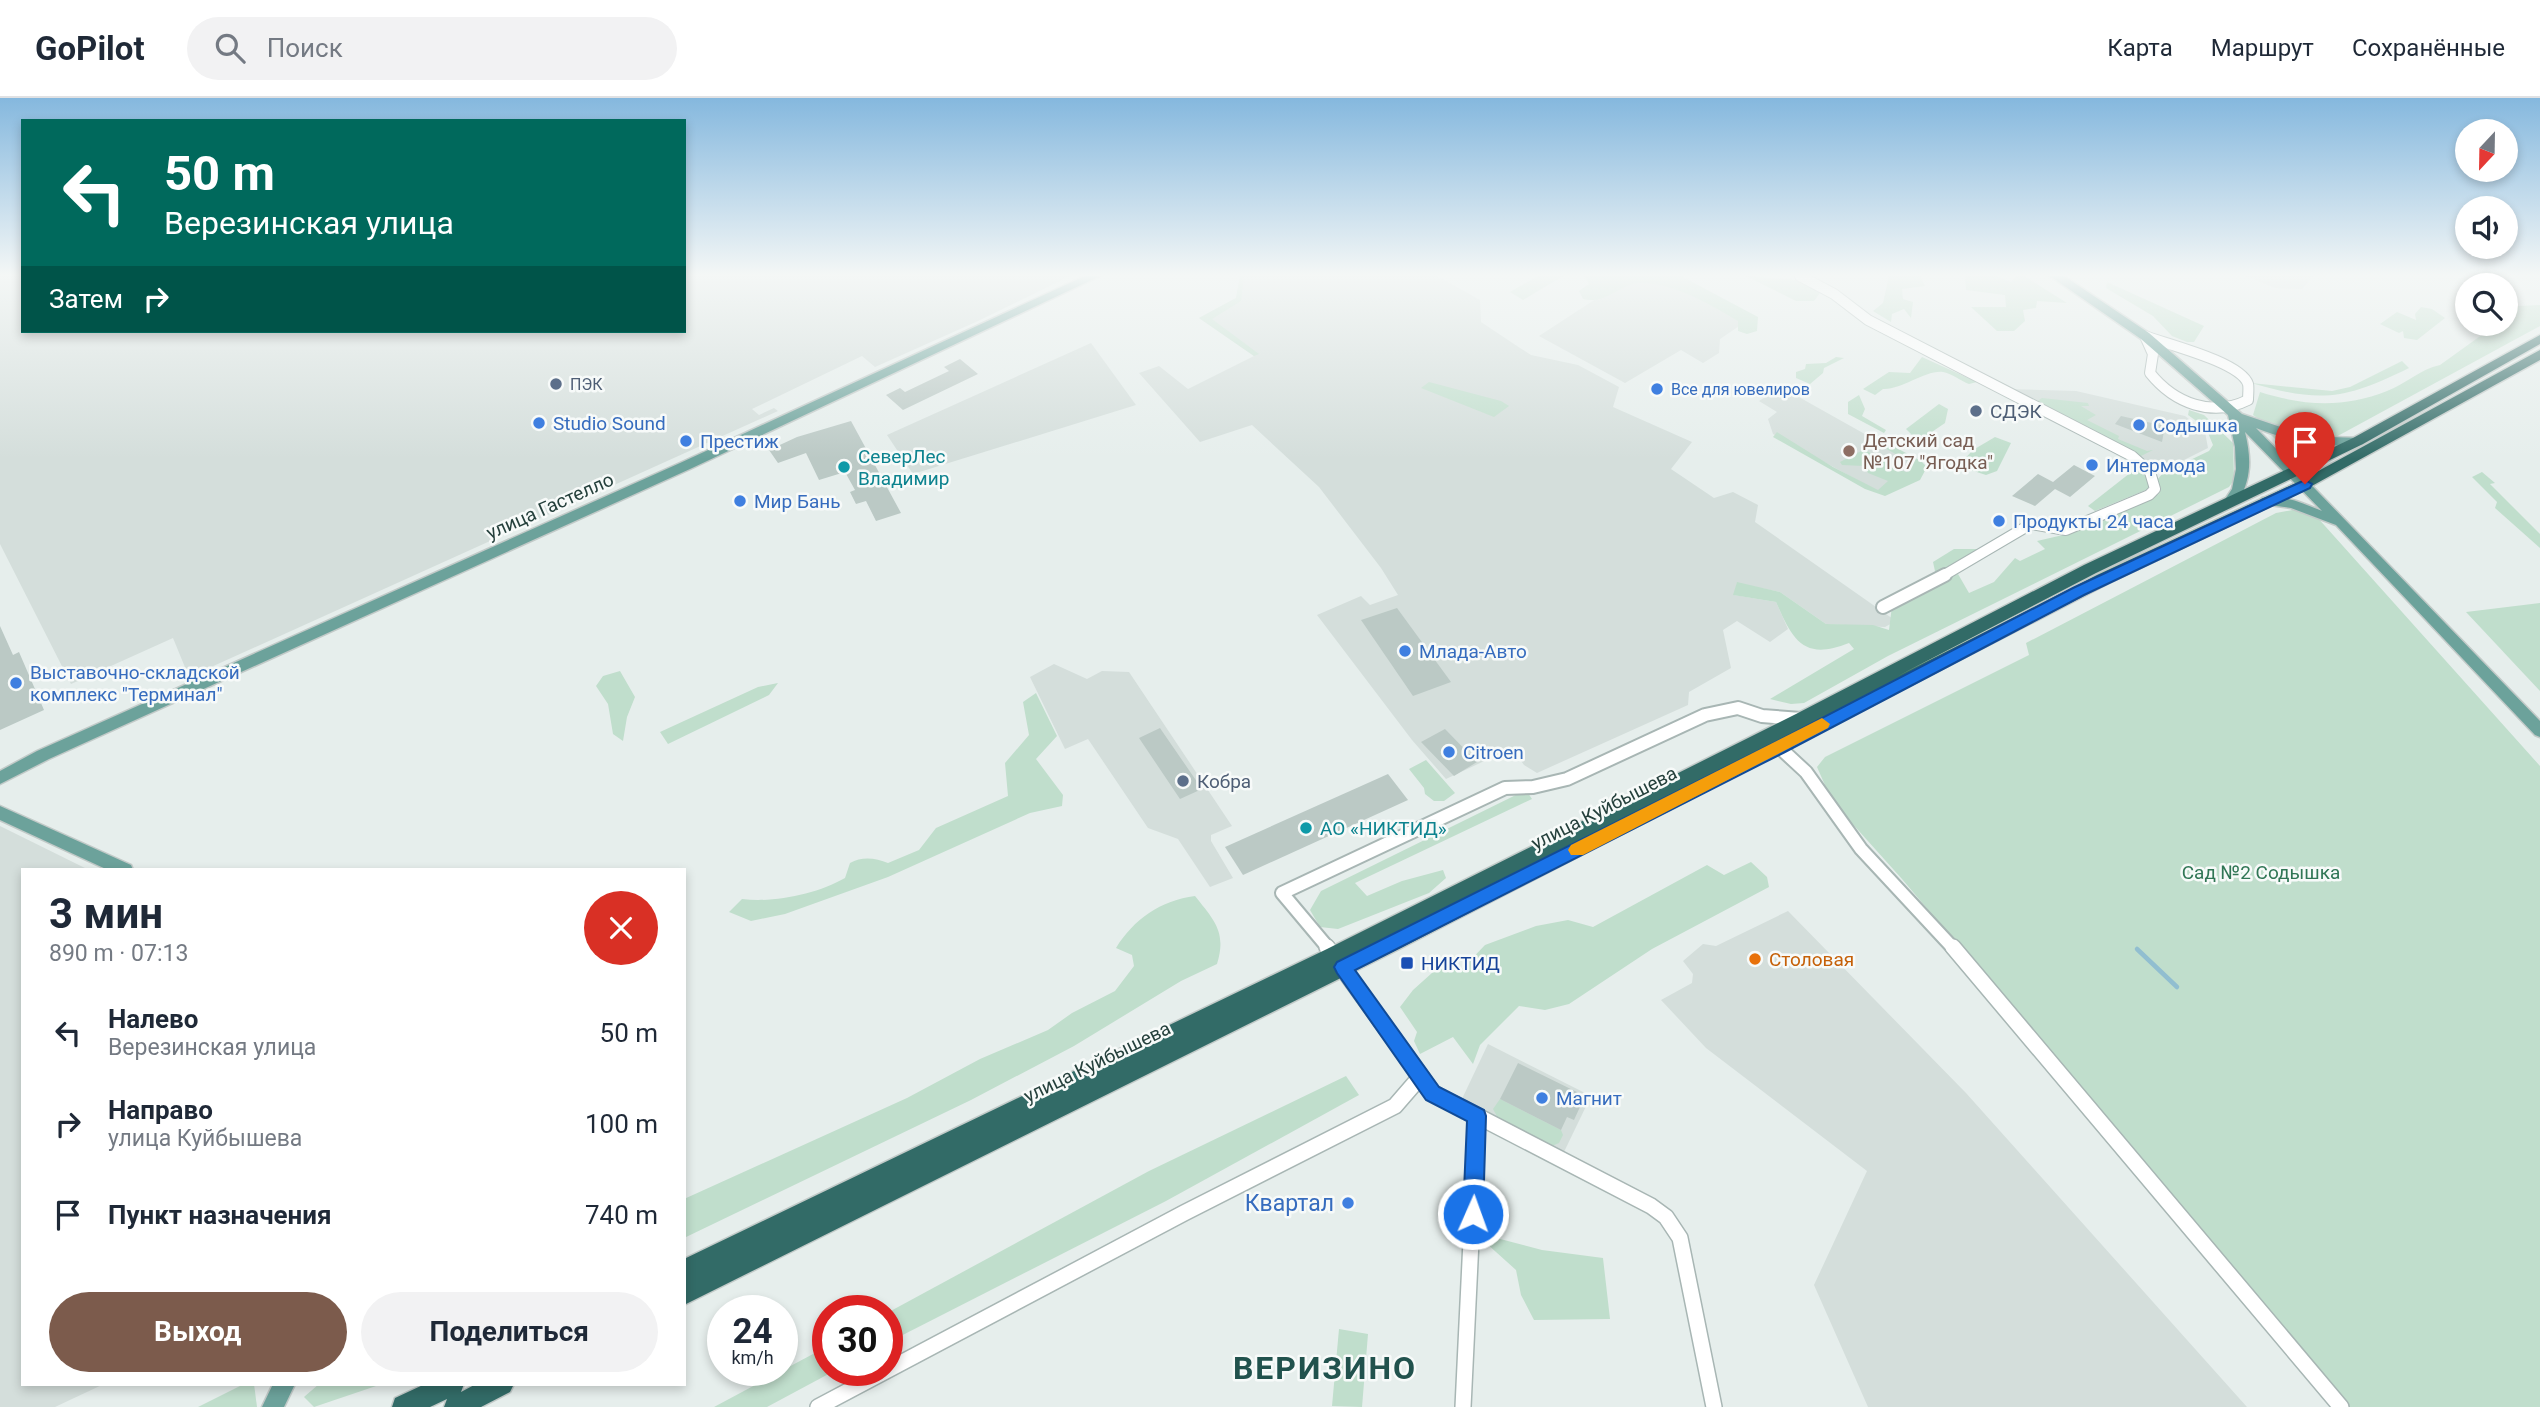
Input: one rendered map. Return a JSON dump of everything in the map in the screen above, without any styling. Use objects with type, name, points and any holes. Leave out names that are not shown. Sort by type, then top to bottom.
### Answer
[{"type":"highway","name":"улица Куйбышева","points":[[686,1293],[1339,961],[2233,498],[2294,473],[2358,442],[2540,339]]},
{"type":"highway","name":"улица Куйбышева","points":[[686,1270],[1339,961],[1779,747],[2066,597],[2305,484],[2540,354]]},
{"type":"highway","points":[[404,1407],[448,1386]]},
{"type":"highway","points":[[457,1407],[498,1386]]},
{"type":"main road","name":"улица Гастелло","points":[[0,776],[964,337]]},
{"type":"main road","points":[[2146,337],[2229,410],[2305,484],[2540,731]]},
{"type":"main road","points":[[2229,410],[2283,432],[2320,441],[2358,442]]},
{"type":"main road","points":[[2229,410],[2241,442],[2242,477],[2239,491],[2233,498]]},
{"type":"main road","points":[[2267,501],[2293,503],[2346,527]]},
{"type":"main road","points":[[0,813],[121,868]]},
{"type":"main road","points":[[273,1407],[283,1386]]},
{"type":"street","points":[[1883,607],[1961,567],[2031,524],[2066,530],[2149,495],[2155,489],[2154,479],[2132,456],[1901,337]]},
{"type":"street","points":[[2145,337],[2153,354],[2150,373],[2166,392],[2188,403],[2229,410],[2248,400],[2250,388],[2242,375],[2219,362],[2148,337]]},
{"type":"street","points":[[1714,1407],[1681,1238],[1665,1217],[1651,1206],[1433,1093],[1339,961],[1282,893],[1505,788],[1542,786],[1567,779],[1705,715],[1738,708],[1762,716],[1802,719]]},
{"type":"street","points":[[1779,747],[1806,772],[1861,849],[1941,933],[2342,1407]]},
{"type":"street","points":[[818,1407],[1184,1213],[1395,1107],[1421,1076]]},
{"type":"street","points":[[1463,1407],[1477,1116]]},
{"type":"shaded area","points":[[0,337],[942,337],[875,367],[862,356],[752,409],[759,415],[774,408],[778,411],[189,677],[173,638],[71,684],[0,544]]},
{"type":"shaded area","points":[[1227,337],[1504,337],[1531,355],[1578,365],[1619,387],[1613,407],[1692,442],[1671,469],[1714,498],[1733,492],[1758,505],[1755,522],[1896,621],[1885,627],[1826,624],[1780,592],[1737,583],[1734,595],[1776,602],[1788,629],[1770,642],[1737,621],[1723,630],[1731,668],[1689,692],[1688,705],[1537,773],[1524,765],[1512,748],[1446,779],[1412,740],[1317,615],[1361,596],[1370,605],[1398,595],[1381,568],[1319,487],[1252,425],[1200,442],[1139,373],[1159,366],[1188,389],[1254,356]]},
{"type":"shaded area","points":[[1541,337],[1723,337],[1720,339],[1719,353],[1703,363],[1681,350],[1625,383]]},
{"type":"shaded area","points":[[1091,343],[1136,405],[913,474],[887,435]]},
{"type":"shaded area","name":"Детский сад №107 \"Ягодка\"","points":[[1781,387],[1920,465],[1881,493],[1773,434],[1768,419],[1777,412],[1759,401]]},
{"type":"shaded area","points":[[2008,389],[2076,391],[2185,416],[2205,432],[2208,448],[2158,473],[2142,461]]},
{"type":"shaded area","points":[[1054,664],[1087,679],[1102,671],[1129,672],[1232,826],[1211,835],[1211,841],[1233,878],[1210,887],[1178,839],[1148,828],[1088,739],[1065,749],[1030,677]]},
{"type":"shaded area","points":[[0,826],[85,868],[21,868],[21,1386],[100,1386],[55,1407],[0,1407]]},
{"type":"shaded area","points":[[1788,911],[1966,1093],[2247,1407],[1868,1407],[1814,1285],[1867,1171],[1706,1048],[1661,1000],[1692,983],[1693,974],[1683,961],[1703,944],[1716,946]]},
{"type":"shaded area","points":[[1488,1044],[1591,1096],[1563,1154],[1461,1101]]},
{"type":"green space","points":[[1227,337],[1236,337],[1259,354],[1254,356]]},
{"type":"green space","points":[[2175,337],[2197,337],[2194,342]]},
{"type":"green space","points":[[2479,337],[2520,337],[2334,438],[2266,424],[2253,415],[2260,392],[2308,402],[2340,402],[2387,391],[2440,365]]},
{"type":"green space","points":[[1836,357],[1844,358],[1824,368],[1823,373],[1810,384],[1796,378],[1796,372],[1805,369],[1806,364],[1826,363]]},
{"type":"green space","points":[[1922,357],[1977,382],[1969,384],[1946,373],[1936,372],[1883,389],[1875,395],[1863,389],[1889,372],[1910,373]]},
{"type":"green space","points":[[2402,361],[2409,368],[2367,387],[2332,395],[2296,394],[2251,383],[2332,391],[2350,387]]},
{"type":"green space","points":[[1429,382],[1501,401],[1509,406],[1494,417],[1421,388]]},
{"type":"green space","points":[[1859,395],[1865,409],[1862,416],[1886,430],[1884,433],[1848,414],[1848,402]]},
{"type":"green space","points":[[2042,398],[2088,403],[2089,406],[2081,406],[2096,415],[2087,420],[2119,436],[2118,439],[2147,451],[2153,450],[2139,457],[2036,402]]},
{"type":"green space","points":[[1939,404],[1948,409],[1945,423],[1923,438],[1915,438],[1906,429]]},
{"type":"green space","points":[[2189,410],[2204,415],[2233,443],[2234,480],[2229,487],[1888,656],[1804,703],[1791,704],[1770,699],[1854,649],[1849,643],[1821,650],[1802,644],[1788,627],[1776,602],[1733,595],[1737,582],[1780,592],[1826,624],[1873,625],[1889,630],[1892,606],[1944,583],[1944,579],[1958,574],[1969,593],[1994,582],[2015,558],[2020,561],[2045,549],[2037,541],[2063,535],[2159,494],[2161,489],[2157,480],[2163,473],[2209,451],[2213,445],[2206,428],[2188,415]]},
{"type":"green space","points":[[1777,432],[1833,467],[1878,490],[1888,481],[1868,473],[1864,466],[1842,465],[1840,462],[1865,449],[1878,459],[1889,461],[1888,467],[1907,472],[1912,463],[1872,441],[1876,437],[1921,461],[1927,467],[1920,480],[1885,496],[1865,489],[1773,437]]},
{"type":"green space","points":[[2271,435],[2323,445],[2325,448],[2308,454],[2295,454]]},
{"type":"green space","points":[[1995,437],[2011,443],[1997,471],[1986,475],[1958,466],[1973,450]]},
{"type":"green space","points":[[2139,466],[2149,482],[2148,489],[2095,511],[2088,506]]},
{"type":"green space","points":[[2482,472],[2495,483],[2490,484],[2540,534],[2540,548],[2495,508],[2497,502],[2472,477]]},
{"type":"green space","name":"Сад №2 Содышка","points":[[2308,507],[2540,766],[2540,1407],[2349,1407],[1902,879],[1832,801],[1817,767],[1825,757],[2029,655],[2026,643],[2276,513]]},
{"type":"green space","points":[[1954,549],[1984,549],[1940,574],[1935,571],[1933,562]]},
{"type":"green space","points":[[2540,603],[2540,691],[2466,612]]},
{"type":"green space","points":[[620,671],[635,697],[627,717],[623,741],[613,734],[608,704],[596,686],[603,676]]},
{"type":"green space","points":[[778,683],[769,695],[668,744],[660,732],[758,687]]},
{"type":"green space","points":[[1036,693],[1057,736],[1036,759],[1063,795],[1062,806],[1030,813],[888,877],[785,914],[751,921],[729,912],[742,899],[781,898],[809,893],[834,884],[845,878],[850,863],[859,859],[888,863],[919,850],[936,828],[1008,796],[1005,763],[1029,735],[1023,702]]},
{"type":"green space","points":[[1426,760],[1455,793],[1444,801],[1434,801],[1425,794],[1424,788],[1409,769]]},
{"type":"green space","points":[[1526,790],[1532,799],[1355,883],[1367,896],[1402,881],[1443,870],[1446,878],[1429,893],[1338,929],[1320,927],[1310,910],[1321,891]]},
{"type":"green space","points":[[1751,862],[1767,877],[1769,887],[1652,949],[1569,1004],[1545,1010],[1519,1006],[1480,1045],[1473,1064],[1453,1037],[1420,1054],[1414,1041],[1417,1032],[1400,1007],[1413,990],[1442,964],[1462,969],[1485,945],[1536,926],[1568,920],[1593,927],[1707,865],[1724,875]]},
{"type":"green space","points":[[1195,896],[1217,927],[1220,953],[1217,964],[1181,981],[1074,1046],[971,1100],[686,1237],[686,1198],[907,1098],[980,1059],[1048,1030],[1072,1013],[1115,991],[1134,966],[1132,955],[1116,948],[1123,938],[1149,913],[1183,898]]},
{"type":"green space","points":[[1346,1076],[1359,1095],[1166,1201],[903,1335],[903,1304],[1149,1171]]},
{"type":"green space","points":[[1500,1099],[1561,1130],[1563,1135],[1559,1143],[1552,1146],[1499,1120],[1493,1109]]},
{"type":"green space","points":[[1485,1235],[1542,1250],[1603,1258],[1610,1319],[1534,1320],[1521,1295],[1516,1270],[1486,1243]]},
{"type":"green space","points":[[1339,1329],[1368,1334],[1362,1407],[1332,1406]]},
{"type":"green space","points":[[812,1355],[812,1383],[767,1407],[714,1407],[753,1386],[798,1386],[798,1362]]},
{"type":"green space","points":[[240,1386],[254,1386],[257,1407],[198,1407]]},
{"type":"green space","points":[[317,1386],[376,1386],[314,1407],[304,1397]]},
{"type":"building","points":[[960,359],[978,374],[903,410],[886,395],[900,388],[905,392],[949,371],[944,367]]},
{"type":"building","name":"Содышка","points":[[2121,416],[2165,426],[2162,442],[2115,424]]},
{"type":"building","name":"СеверЛес Владимир","points":[[851,421],[901,513],[876,521],[866,501],[856,504],[850,492],[855,490],[845,472],[819,480],[806,453],[778,463],[769,450],[797,437]]},
{"type":"building","points":[[2074,465],[2095,476],[2070,497],[2055,489],[2035,506],[2012,496],[2038,474],[2053,482]]},
{"type":"building","name":"Млада-Авто","points":[[1397,608],[1451,682],[1413,696],[1361,620]]},
{"type":"building","name":"Выставочно-складской комплекс \"Терминал\"","points":[[0,626],[13,655],[19,652],[44,710],[0,730]]},
{"type":"building","points":[[1160,728],[1202,789],[1180,799],[1139,738]]},
{"type":"building","name":"Citroen","points":[[1445,729],[1477,762],[1454,776],[1421,742]]},
{"type":"building","name":"АО «НИКТИД»","points":[[1388,774],[1408,800],[1243,875],[1225,847]]},
{"type":"building","name":"Магнит","points":[[1518,1063],[1585,1096],[1574,1120],[1567,1117],[1561,1130],[1500,1099]]},
{"type":"waterway","points":[[2137,949],[2177,987]]},
{"type":"slow traffic","points":[[1577,850],[1822,724]]},
{"type":"place","name":"ПЭК","points":[[556,384]]},
{"type":"place","name":"Все для ювелиров","points":[[1657,389]]},
{"type":"place","name":"СДЭК","points":[[1976,411]]},
{"type":"place","name":"Studio Sound","points":[[539,423]]},
{"type":"place","name":"Содышка","points":[[2139,425]]},
{"type":"place","name":"Престиж","points":[[686,441]]},
{"type":"place","name":"Детский сад №107 \"Ягодка\"","points":[[1849,451]]},
{"type":"place","name":"Интермода","points":[[2092,465]]},
{"type":"place","name":"СеверЛес Владимир","points":[[844,467]]},
{"type":"place","name":"Мир Бань","points":[[740,501]]},
{"type":"place","name":"Продукты 24 часа","points":[[1999,521]]},
{"type":"place","name":"Млада-Авто","points":[[1405,651]]},
{"type":"place","name":"Выставочно-складской комплекс \"Терминал\"","points":[[16,683]]},
{"type":"place","name":"Citroen","points":[[1449,752]]},
{"type":"place","name":"Кобра","points":[[1183,781]]},
{"type":"place","name":"АО «НИКТИД»","points":[[1306,828]]},
{"type":"place","name":"Столовая","points":[[1755,959]]},
{"type":"place","name":"НИКТИД","points":[[1407,963]]},
{"type":"place","name":"Магнит","points":[[1542,1098]]},
{"type":"place","name":"Квартал","points":[[1348,1203]]},
{"type":"district","name":"ВЕРИЗИНО","points":[[1325,1368]]},
{"type":"route","points":[[1473,1214],[1477,1116],[1433,1093],[1343,967],[1779,747],[2078,591],[2305,484]]}]
